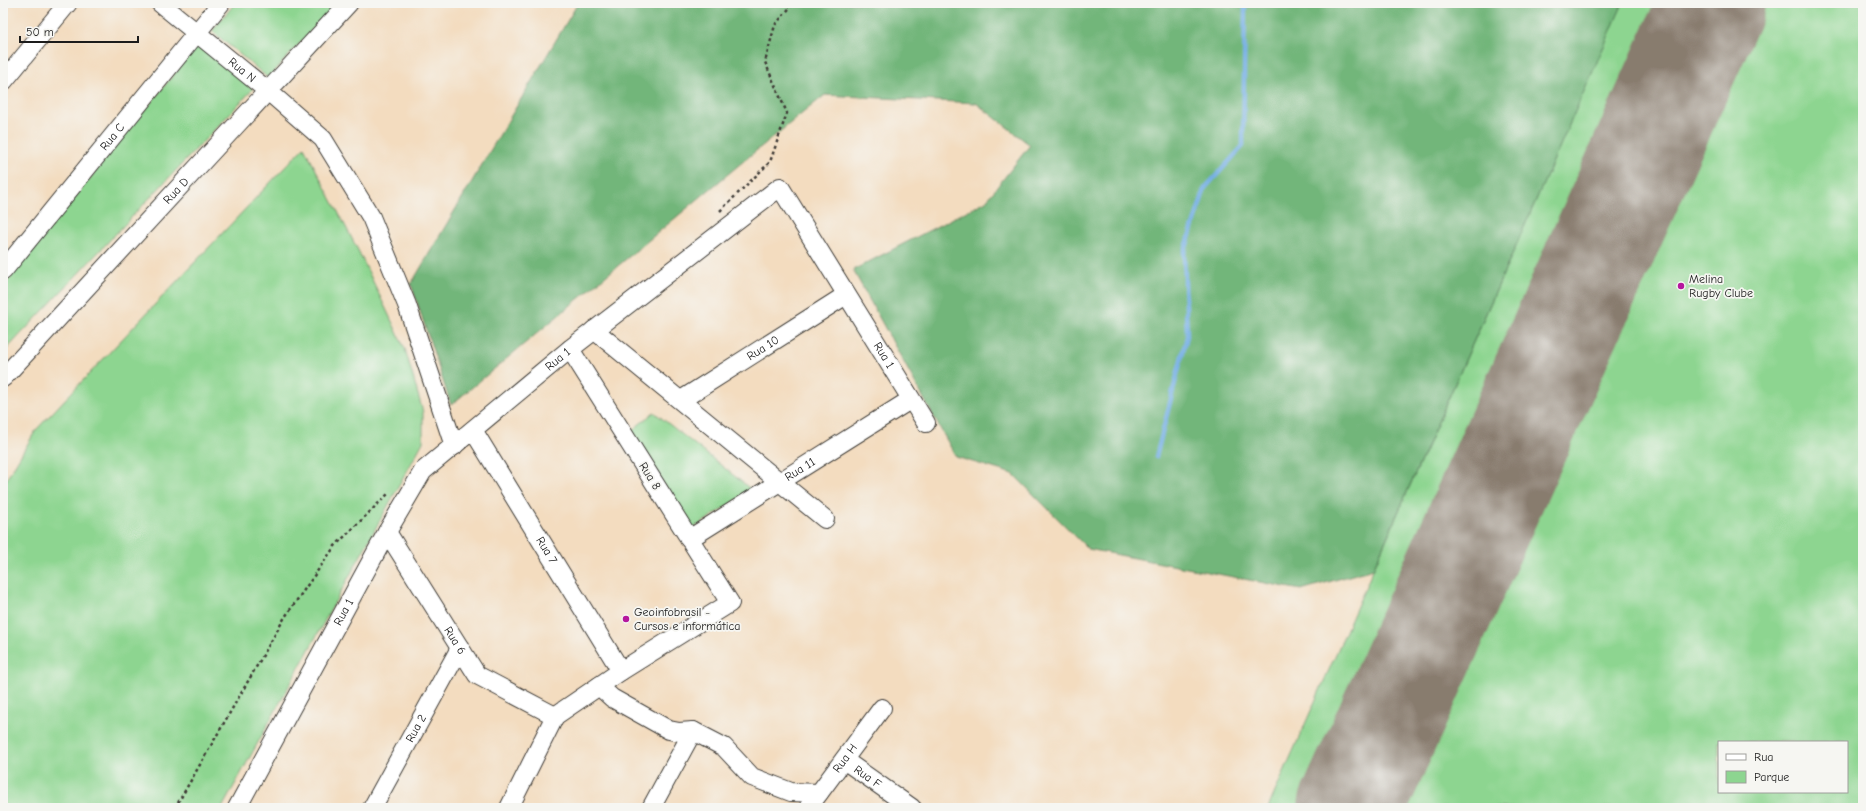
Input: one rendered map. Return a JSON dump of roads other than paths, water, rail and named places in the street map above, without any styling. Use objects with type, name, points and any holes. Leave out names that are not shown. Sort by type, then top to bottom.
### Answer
[{"type":"street","points":[[3,82],[68,3]]},
{"type":"street","name":"Rua N","points":[[160,3],[268,91],[323,139],[371,217],[407,305],[454,446]]},
{"type":"street","name":"Rua C","points":[[3,271],[221,3]]},
{"type":"street","name":"Rua D","points":[[5,372],[349,3]]},
{"type":"street","name":"Rua 1","points":[[237,808],[387,532],[423,471],[570,349],[780,187],[910,400],[926,423]]},
{"type":"street","name":"Rua 10","points":[[681,400],[846,295]]},
{"type":"street","points":[[594,330],[825,519]]},
{"type":"street","name":"Rua 8","points":[[570,349],[730,603],[621,671]]},
{"type":"street","name":"Rua 11","points":[[689,539],[910,400]]},
{"type":"street","name":"Rua 7","points":[[473,430],[621,671]]},
{"type":"street","name":"Rua 6","points":[[387,532],[477,674],[555,716]]},
{"type":"street","name":"Rua 2","points":[[372,808],[460,648]]},
{"type":"street","points":[[509,808],[555,716],[621,671]]},
{"type":"street","points":[[599,686],[612,698],[669,730],[679,732],[693,731],[724,747],[752,777],[791,792],[819,793]]},
{"type":"street","name":"Rua H","points":[[808,808],[882,708]]},
{"type":"street","points":[[651,808],[693,731]]},
{"type":"street","name":"Rua F","points":[[844,760],[912,808]]},
{"type":"waterway","points":[[1156,457],[1187,336],[1184,254],[1205,188],[1243,146],[1245,3]]},
{"type":"place","name":"Melina Rugby Clube","points":[[1681,286]]},
{"type":"place","name":"Geoinfobrasil - Cursos e informática","points":[[626,619]]}]
